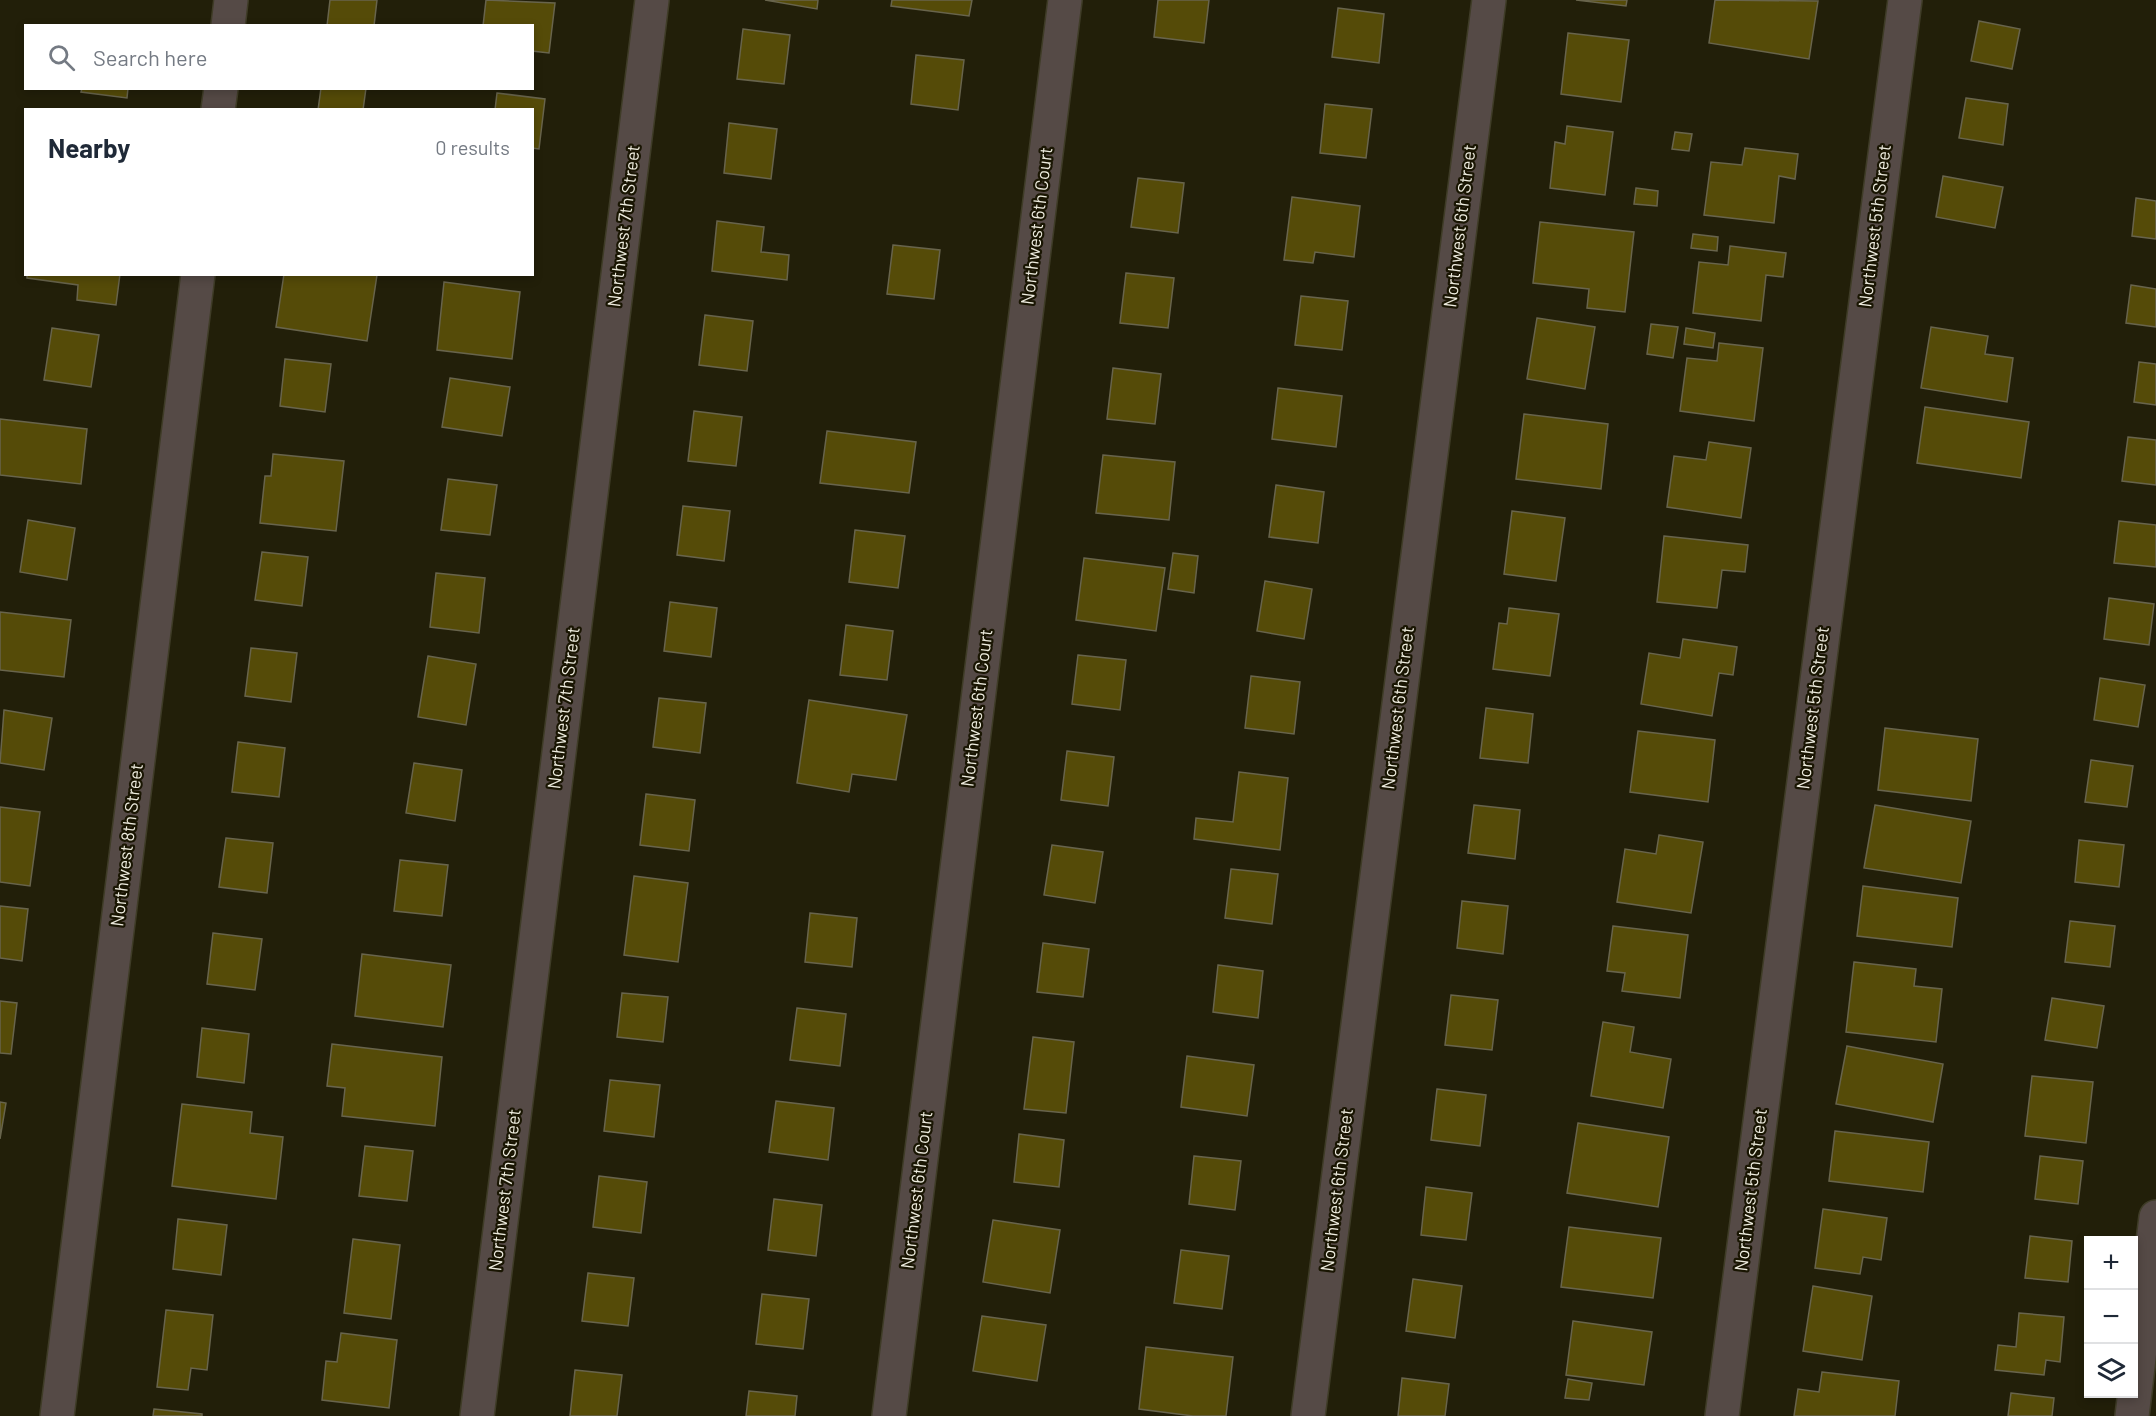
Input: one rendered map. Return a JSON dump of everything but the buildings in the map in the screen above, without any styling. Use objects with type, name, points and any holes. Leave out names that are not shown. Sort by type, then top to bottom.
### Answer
[{"type":"street","points":[[228,24],[231,0]]},
{"type":"street","name":"Northwest 7th Street","points":[[477,1416],[652,0]]},
{"type":"street","name":"Northwest 6th Court","points":[[889,1416],[1065,0]]},
{"type":"street","name":"Northwest 6th Street","points":[[1308,1416],[1489,0]]},
{"type":"street","name":"Northwest 5th Street","points":[[1722,1416],[1905,0]]},
{"type":"street","points":[[218,108],[220,90]]},
{"type":"street","name":"Northwest 8th Street","points":[[57,1416],[198,276]]},
{"type":"street","points":[[2132,1416],[2156,1217]]}]
